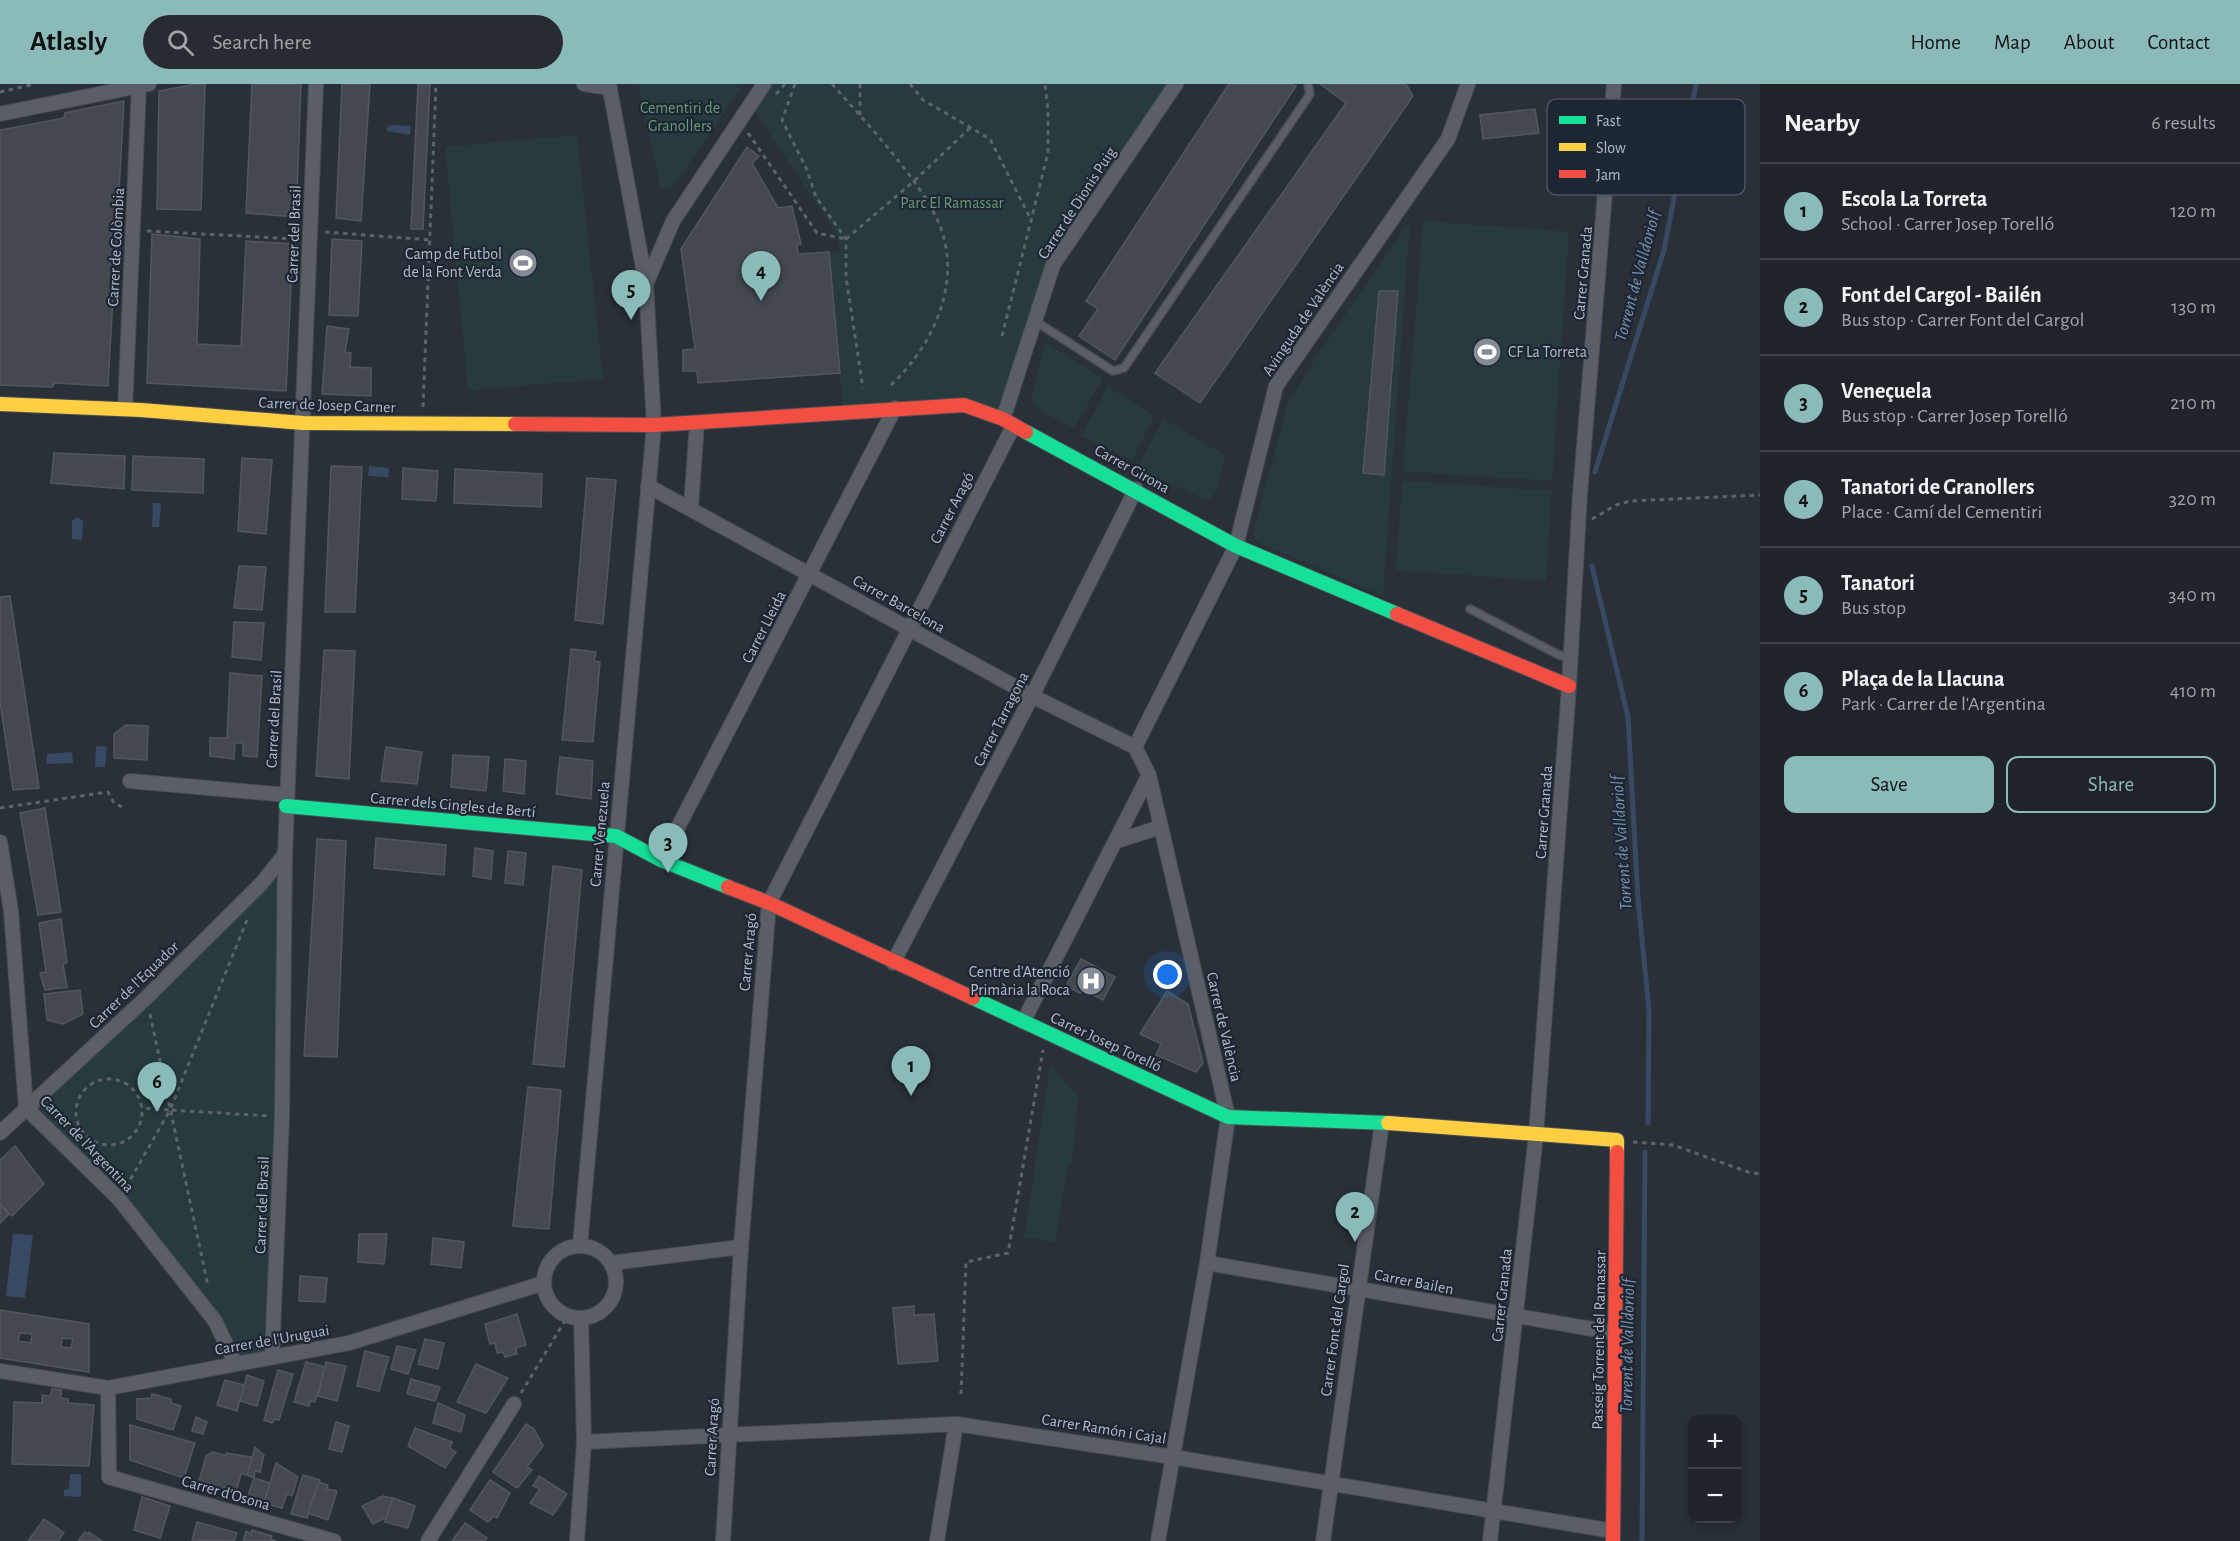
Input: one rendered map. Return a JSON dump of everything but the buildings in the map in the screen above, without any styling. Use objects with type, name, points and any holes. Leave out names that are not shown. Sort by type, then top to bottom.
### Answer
[{"type":"street","name":"Carrer del Brasil","points":[[272,1356],[282,1116],[285,854],[316,84]]},
{"type":"street","points":[[585,84],[609,86]]},
{"type":"street","points":[[646,284],[673,221],[764,84]]},
{"type":"street","name":"Carrer de Dionis Puig","points":[[1009,422],[1035,321],[1053,266],[1176,84]]},
{"type":"street","name":"Avinguda de València","points":[[1236,546],[1276,386],[1448,139],[1468,84]]},
{"type":"street","name":"Carrer Granada","points":[[1613,99],[1614,84]]},
{"type":"street","points":[[0,114],[144,85]]},
{"type":"street","name":"Carrer de Colòmbia","points":[[125,409],[133,230],[144,85]]},
{"type":"street","name":"Carrer Venezuela","points":[[580,1245],[654,425],[646,284],[609,86]]},
{"type":"street","name":"Carrer Granada","points":[[1490,1541],[1536,1135],[1569,686],[1578,527],[1605,195]]},
{"type":"street","name":"Carrer de Josep Carner","points":[[0,404],[125,409],[303,423],[654,425]]},
{"type":"street","name":"Carrer Girona","points":[[654,425],[964,405],[1009,422],[1136,489],[1236,546],[1569,686]]},
{"type":"street","name":"Carrer Lleida","points":[[661,860],[895,408]]},
{"type":"street","name":"Carrer Aragó","points":[[723,1541],[741,1247],[769,903],[1009,422]]},
{"type":"street","points":[[691,507],[697,423]]},
{"type":"street","name":"Carrer Barcelona","points":[[648,486],[691,507],[1032,696],[1135,747]]},
{"type":"street","name":"Carrer Tarragona","points":[[892,963],[1032,696],[1136,489]]},
{"type":"street","points":[[1135,747],[1236,546]]},
{"type":"street","name":"Carrer de València","points":[[1135,747],[1149,775],[1228,1117],[1207,1263],[1158,1541]]},
{"type":"street","points":[[1023,1022],[1149,775]]},
{"type":"street","name":"Carrer dels Cingles de Bertí","points":[[130,781],[287,801],[616,836]]},
{"type":"street","points":[[1117,840],[1161,827]]},
{"type":"street","name":"Carrer Josep Torelló","points":[[616,836],[661,860],[769,903],[892,963],[1228,1117],[1382,1123],[1617,1140]]},
{"type":"street","name":"Carrer de l'Argentina","points":[[0,842],[26,1108],[119,1199],[215,1321],[235,1362]]},
{"type":"street","name":"Carrer de l'Equador","points":[[0,1133],[147,998],[261,884],[285,854]]},
{"type":"street","name":"Carrer Font del Cargol","points":[[1323,1541],[1382,1123]]},
{"type":"street","name":"Passeig Torrent del Ramassar","points":[[1613,1536],[1617,1140]]},
{"type":"street","points":[[580,1245],[593,1248],[611,1263],[616,1283],[614,1294],[607,1306],[597,1314],[574,1317],[557,1310],[549,1300],[544,1283],[546,1268],[552,1258],[563,1250],[580,1245]]},
{"type":"street","points":[[611,1263],[741,1247]]},
{"type":"street","name":"Carrer Bailen","points":[[1207,1263],[1358,1288],[1516,1318],[1616,1333]]},
{"type":"street","name":"Carrer de l'Uruguai","points":[[0,1371],[108,1388],[235,1362],[349,1343],[544,1283]]},
{"type":"street","points":[[574,1317],[584,1442],[577,1541]]},
{"type":"street","name":"Carrer d'Osona","points":[[108,1388],[109,1478],[334,1541]]},
{"type":"street","points":[[428,1541],[514,1404]]},
{"type":"street","points":[[937,1541],[956,1424]]},
{"type":"street","name":"Carrer Ramón i Cajal","points":[[584,1442],[956,1424],[1173,1457],[1493,1512],[1613,1536]]},
{"type":"lane","points":[[1035,321],[1113,371],[1124,368],[1310,94],[1308,84]]},
{"type":"lane","points":[[1470,609],[1559,655],[1571,657]]},
{"type":"path","points":[[0,92],[35,84]]},
{"type":"path","points":[[422,424],[436,84]]},
{"type":"path","points":[[795,84],[782,120],[807,170],[816,196],[846,239],[846,277],[863,388]]},
{"type":"path","points":[[832,84],[914,182],[938,220],[946,245],[949,273],[941,309],[925,345],[908,369],[890,386]]},
{"type":"path","points":[[860,84],[860,115]]},
{"type":"path","points":[[910,84],[923,100],[990,139],[1030,218]]},
{"type":"path","points":[[1002,336],[1048,153],[1048,110],[1045,84]]},
{"type":"path","points":[[740,122],[817,233],[846,239]]},
{"type":"path","points":[[846,239],[914,182],[971,127]]},
{"type":"path","points":[[133,230],[431,240]]},
{"type":"path","points":[[1578,527],[1616,505],[1630,501],[1760,495]]},
{"type":"path","points":[[0,808],[108,792],[114,803],[124,808]]},
{"type":"path","points":[[119,1199],[170,1110],[248,916]]},
{"type":"path","points":[[147,998],[215,1321]]},
{"type":"path","points":[[961,1394],[966,1262],[1008,1252],[1040,1056],[1049,1034]]},
{"type":"path","points":[[109,1078],[130,1086],[138,1095],[142,1108],[138,1127],[131,1136],[110,1145],[91,1140],[82,1132],[77,1122],[76,1110],[80,1094],[88,1086],[109,1078]]},
{"type":"path","points":[[142,1108],[282,1116]]},
{"type":"path","points":[[1617,1140],[1673,1145],[1748,1172],[1760,1174]]},
{"type":"path","points":[[514,1404],[574,1317]]},
{"type":"green space","name":"Cementiri de Granollers","points":[[638,84],[744,84],[672,188],[661,189]]},
{"type":"green space","name":"Parc El Ramassar","points":[[764,84],[1176,84],[1053,265],[1003,419],[964,405],[843,412],[829,252],[840,251],[836,233],[751,106]]},
{"type":"green space","name":"Camp de Futbol de la Font Verda","points":[[577,135],[603,379],[468,390],[445,147]]},
{"type":"green space","points":[[1410,221],[1383,596],[1257,542],[1253,535],[1287,405],[1316,357]]},
{"type":"green space","name":"CF La Torreta","points":[[1423,221],[1569,232],[1552,481],[1403,471]]},
{"type":"green space","points":[[1046,343],[1103,378],[1074,428],[1038,410],[1031,397]]},
{"type":"green space","points":[[1108,387],[1154,416],[1132,460],[1081,436]]},
{"type":"green space","points":[[1163,419],[1225,455],[1216,492],[1210,499],[1204,499],[1137,468]]},
{"type":"green space","points":[[1402,481],[1552,491],[1546,581],[1396,570]]},
{"type":"green space","points":[[285,854],[272,1356],[235,1363],[215,1321],[119,1199],[26,1108]]},
{"type":"green space","points":[[1050,1066],[1078,1096],[1072,1163],[1068,1163],[1055,1242],[1024,1237]]},
{"type":"water","points":[[388,126],[411,126],[410,135],[387,131]]},
{"type":"water","points":[[369,466],[389,468],[388,477],[368,476]]},
{"type":"water","points":[[153,503],[161,503],[159,527],[152,527]]},
{"type":"water","points":[[78,517],[83,521],[82,540],[72,539],[72,521]]},
{"type":"water","points":[[96,746],[107,747],[105,767],[95,767]]},
{"type":"water","points":[[72,752],[73,763],[46,764],[47,754]]},
{"type":"water","points":[[13,1234],[33,1235],[25,1298],[6,1296]]},
{"type":"water","points":[[70,1474],[81,1474],[81,1497],[64,1496],[64,1490],[69,1489]]},
{"type":"waterway","name":"Torrent de Valldoriolf","points":[[1693,99],[1696,84]]},
{"type":"waterway","name":"Torrent de Valldoriolf","points":[[1595,472],[1664,250],[1675,195]]},
{"type":"waterway","name":"Torrent de Valldoriolf","points":[[1592,566],[1628,717],[1638,899],[1649,1010],[1648,1123]]},
{"type":"waterway","name":"Torrent de Valldoriolf","points":[[1642,1541],[1645,1152]]},
{"type":"traffic: fast","points":[[1026,432],[1236,546],[1397,614]]},
{"type":"traffic: fast","points":[[286,806],[616,836],[661,860],[728,887]]},
{"type":"traffic: fast","points":[[973,998],[1228,1117],[1388,1123]]},
{"type":"traffic: slow","points":[[0,404],[141,410],[303,423],[515,424]]},
{"type":"traffic: slow","points":[[1388,1123],[1617,1140],[1617,1152]]},
{"type":"traffic: jam","points":[[515,424],[654,425],[964,405],[1003,419],[1026,432]]},
{"type":"traffic: jam","points":[[1397,614],[1569,686]]},
{"type":"traffic: jam","points":[[728,887],[769,903],[973,998]]},
{"type":"traffic: jam","points":[[1613,1541],[1617,1152]]},
{"type":"place","name":"Camp de Futbol de la Font Verda","points":[[523,263]]},
{"type":"place","name":"Tanatori de Granollers","points":[[761,301]]},
{"type":"place","name":"Tanatori","points":[[631,320]]},
{"type":"place","name":"CF La Torreta","points":[[1487,352]]},
{"type":"place","name":"Veneçuela","points":[[668,873]]},
{"type":"place","name":"Centre d'Atenció Primària la Roca","points":[[1091,981]]},
{"type":"place","name":"Escola La Torreta","points":[[911,1096]]},
{"type":"place","name":"Plaça de la Llacuna","points":[[157,1112]]},
{"type":"place","name":"Font del Cargol - Bailén","points":[[1355,1242]]}]
